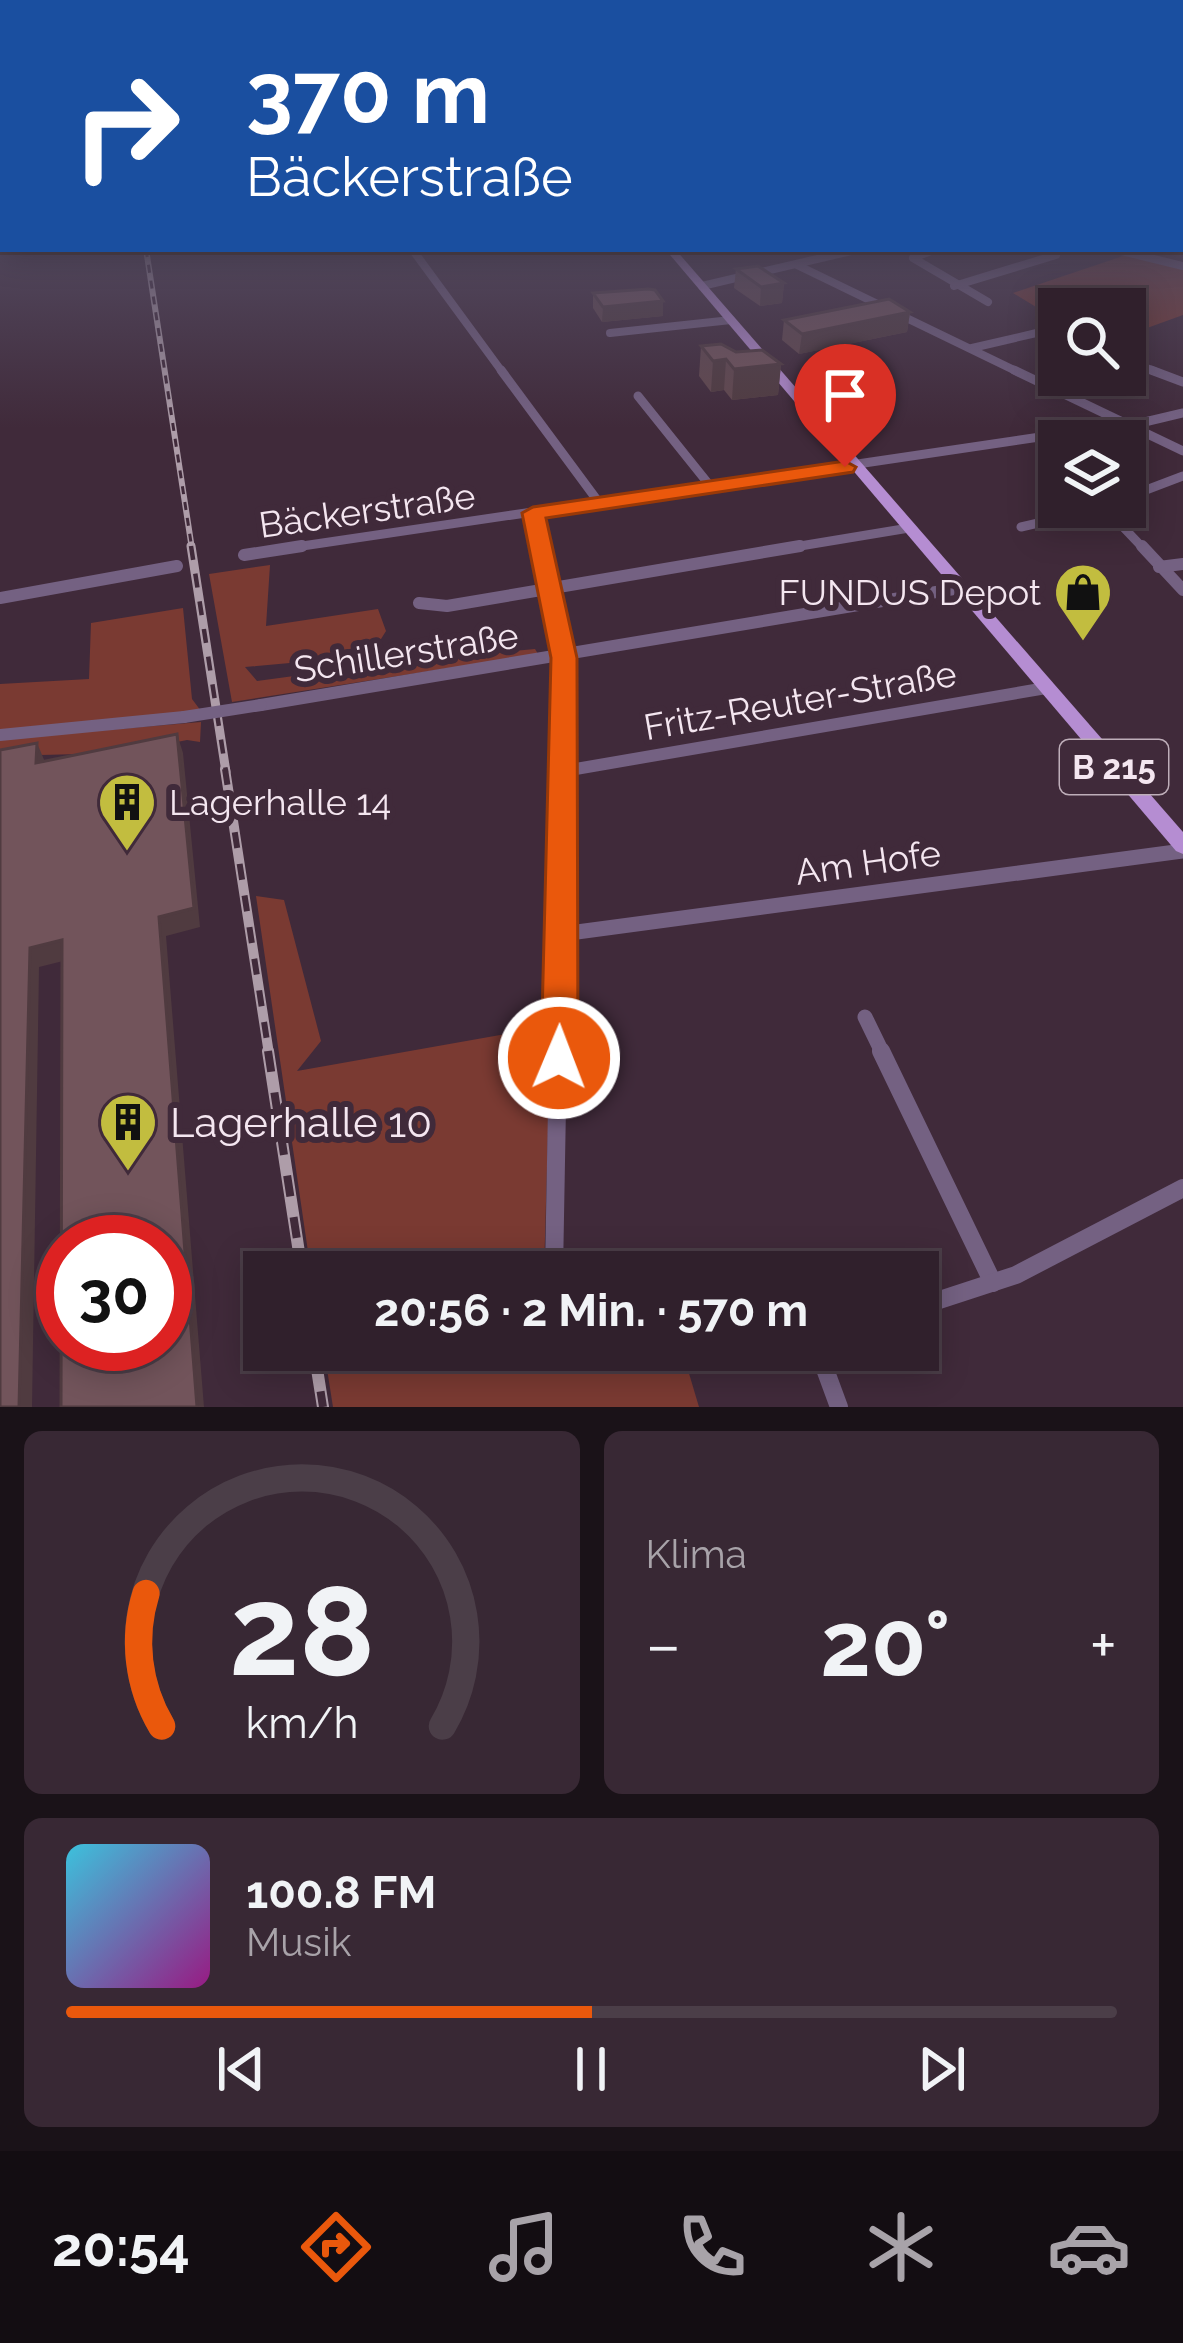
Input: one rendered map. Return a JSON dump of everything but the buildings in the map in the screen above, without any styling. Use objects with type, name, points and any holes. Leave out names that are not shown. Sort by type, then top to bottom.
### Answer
[{"type":"main road","name":"B 215","points":[[711,297],[1183,849]]},
{"type":"street","points":[[447,297],[599,504]]},
{"type":"street","points":[[862,297],[1122,420]]},
{"type":"street","points":[[977,297],[988,302]]},
{"type":"street","points":[[610,333],[731,320]]},
{"type":"street","points":[[972,348],[1038,333]]},
{"type":"street","points":[[1146,368],[1183,382]]},
{"type":"street","points":[[638,396],[711,487]]},
{"type":"street","name":"Bäckerstraße","points":[[1146,421],[1183,413]]},
{"type":"street","points":[[1146,432],[1183,451]]},
{"type":"street","name":"Bäckerstraße","points":[[244,555],[1038,438]]},
{"type":"street","points":[[1146,490],[1183,476]]},
{"type":"street","points":[[533,513],[546,586],[567,657],[554,1251]]},
{"type":"street","points":[[1021,527],[1038,523]]},
{"type":"street","points":[[418,603],[447,605],[909,528]]},
{"type":"street","points":[[1123,528],[1183,590]]},
{"type":"street","points":[[1160,567],[1183,564]]},
{"type":"street","points":[[0,598],[177,566]]},
{"type":"street","name":"Schillerstraße","points":[[0,735],[184,717],[567,657],[960,588]]},
{"type":"street","name":"Fritz-Reuter-Straße","points":[[564,771],[1046,688]]},
{"type":"street","name":"Am Hofe","points":[[562,934],[1183,849]]},
{"type":"street","points":[[865,1016],[993,1283]]},
{"type":"street","points":[[939,1300],[993,1283],[1183,1188]]},
{"type":"street","points":[[825,1371],[838,1407]]},
{"type":"shaded area","points":[[1019,297],[1038,297],[1038,308]]},
{"type":"shaded area","points":[[1146,297],[1183,297],[1183,315],[1146,328]]},
{"type":"shaded area","points":[[270,565],[266,626],[378,609],[386,631],[381,639],[312,661],[245,667],[257,681],[361,667],[358,652],[378,644],[403,661],[535,649],[538,654],[232,702],[209,574]]},
{"type":"shaded area","points":[[183,608],[192,699],[201,711],[0,730],[0,684],[89,679],[91,623]]},
{"type":"shaded area","points":[[201,722],[200,742],[187,740],[122,753],[0,756],[0,739]]},
{"type":"shaded area","points":[[256,896],[284,900],[321,1041],[297,1071],[551,1026],[545,1251],[308,1251]]},
{"type":"shaded area","points":[[327,1371],[688,1371],[699,1407],[333,1407]]},
{"type":"railway","points":[[153,297],[192,549]]},
{"type":"railway","points":[[191,546],[226,772]]},
{"type":"railway","points":[[225,769],[269,1054]]},
{"type":"railway","points":[[268,1051],[299,1251]]},
{"type":"railway","points":[[317,1371],[323,1407]]},
{"type":"place","name":"FUNDUS Depot","points":[[1083,643]]},
{"type":"place","name":"Lagerhalle 14","points":[[127,853]]},
{"type":"place","name":"Lagerhalle 10","points":[[128,1173]]},
{"type":"route","points":[[559,1058],[564,658],[533,513],[845,467]]}]
